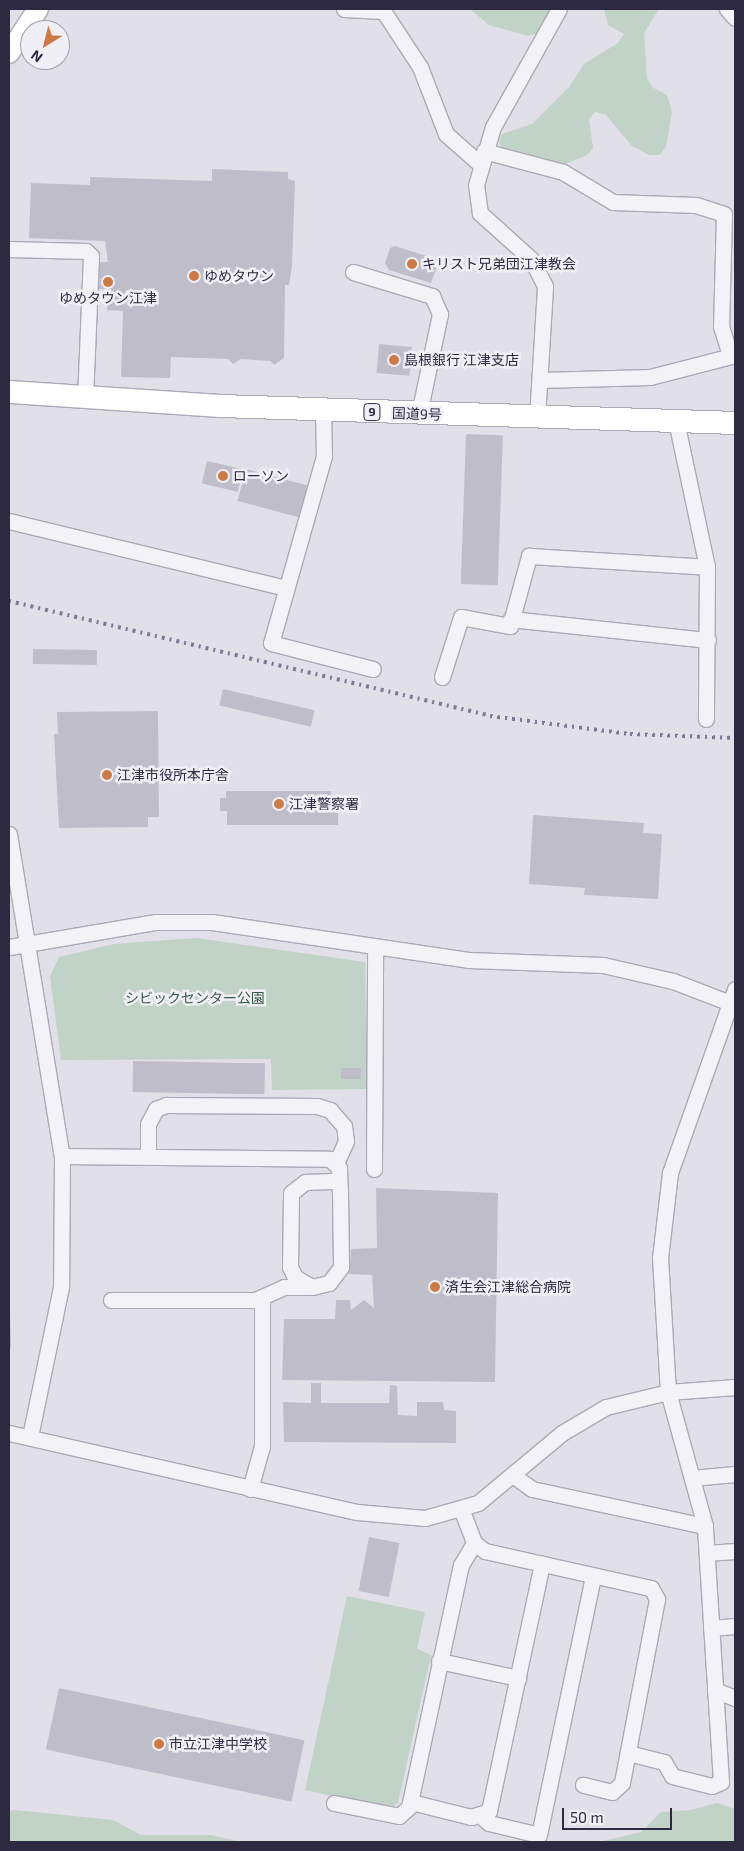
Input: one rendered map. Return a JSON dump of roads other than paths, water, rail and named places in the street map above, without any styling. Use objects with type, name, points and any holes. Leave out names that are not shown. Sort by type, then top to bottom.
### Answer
[{"type":"highway","name":"国道9号","points":[[9,392],[85,398],[323,410],[735,423]]},
{"type":"main road","points":[[9,53],[38,9]]},
{"type":"street","points":[[344,9],[383,10],[420,67],[446,134],[482,158],[563,172],[613,202],[696,205],[724,214],[721,326],[733,356],[650,377],[540,380]]},
{"type":"street","points":[[537,418],[545,286],[531,259],[480,213],[476,185],[482,158],[534,48],[559,9]]},
{"type":"street","points":[[727,9],[735,18]]},
{"type":"street","points":[[9,249],[86,252],[90,256],[85,398]]},
{"type":"street","points":[[352,272],[432,296],[440,314],[419,414]]},
{"type":"street","points":[[323,410],[324,456],[271,643],[373,669]]},
{"type":"street","points":[[676,421],[707,568],[706,719]]},
{"type":"street","points":[[9,521],[286,588]]},
{"type":"street","points":[[442,677],[461,616],[510,626],[529,556],[707,568]]},
{"type":"street","points":[[511,619],[708,640]]},
{"type":"street","points":[[9,834],[24,943],[62,1156],[61,1288],[30,1437]]},
{"type":"street","points":[[9,946],[156,922],[212,922],[374,948],[468,960],[603,965],[673,981],[733,999],[684,1126],[663,1206],[660,1258],[668,1392],[705,1526],[715,1690],[723,1777],[718,1786],[672,1776],[664,1762],[628,1753]]},
{"type":"street","points":[[374,948],[374,1169]]},
{"type":"street","points":[[148,1156],[148,1124],[156,1109],[166,1104],[317,1106],[330,1110],[344,1126],[346,1141],[336,1163],[339,1182],[341,1267],[329,1283],[312,1287],[284,1287],[262,1297],[111,1296],[255,1292],[274,1285],[290,1267]]},
{"type":"street","points":[[62,1156],[324,1157],[336,1163]]},
{"type":"street","points":[[312,1287],[295,1277],[290,1267],[293,1189],[305,1182],[339,1182]]},
{"type":"street","points":[[250,1489],[262,1446],[262,1297]]},
{"type":"street","points":[[9,1433],[250,1489],[388,1517],[425,1518],[462,1510],[514,1476],[562,1433],[590,1415],[626,1400],[668,1392],[735,1387]]},
{"type":"street","points":[[692,1478],[735,1474]]},
{"type":"street","points":[[514,1476],[532,1489],[705,1526]]},
{"type":"street","points":[[462,1510],[474,1543],[485,1551],[652,1588],[657,1599],[628,1753],[618,1789],[583,1785]]},
{"type":"street","points":[[334,1803],[398,1816],[411,1802],[439,1661],[461,1565],[474,1543]]},
{"type":"street","points":[[707,1553],[735,1551]]},
{"type":"street","points":[[482,1817],[492,1806],[542,1564]]},
{"type":"street","points":[[411,1802],[482,1817],[489,1824],[539,1835],[593,1576]]},
{"type":"street","points":[[711,1628],[735,1626]]},
{"type":"street","points":[[439,1661],[518,1678]]},
{"type":"street","points":[[715,1690],[735,1698]]},
{"type":"railway","points":[[9,601],[490,716],[630,734],[735,738]]},
{"type":"place","name":"キリスト兄弟団江津教会","points":[[412,264]]},
{"type":"place","name":"ゆめタウン","points":[[194,276]]},
{"type":"place","name":"ゆめタウン江津","points":[[108,282]]},
{"type":"place","name":"島根銀行 江津支店","points":[[394,360]]},
{"type":"place","name":"ローソン","points":[[223,476]]},
{"type":"place","name":"江津市役所本庁舎","points":[[107,775]]},
{"type":"place","name":"江津警察署","points":[[279,804]]},
{"type":"place","name":"済生会江津総合病院","points":[[435,1287]]},
{"type":"place","name":"市立江津中学校","points":[[159,1744]]},
{"type":"park label","name":"シビックセンター公園","points":[[195,998]]}]
